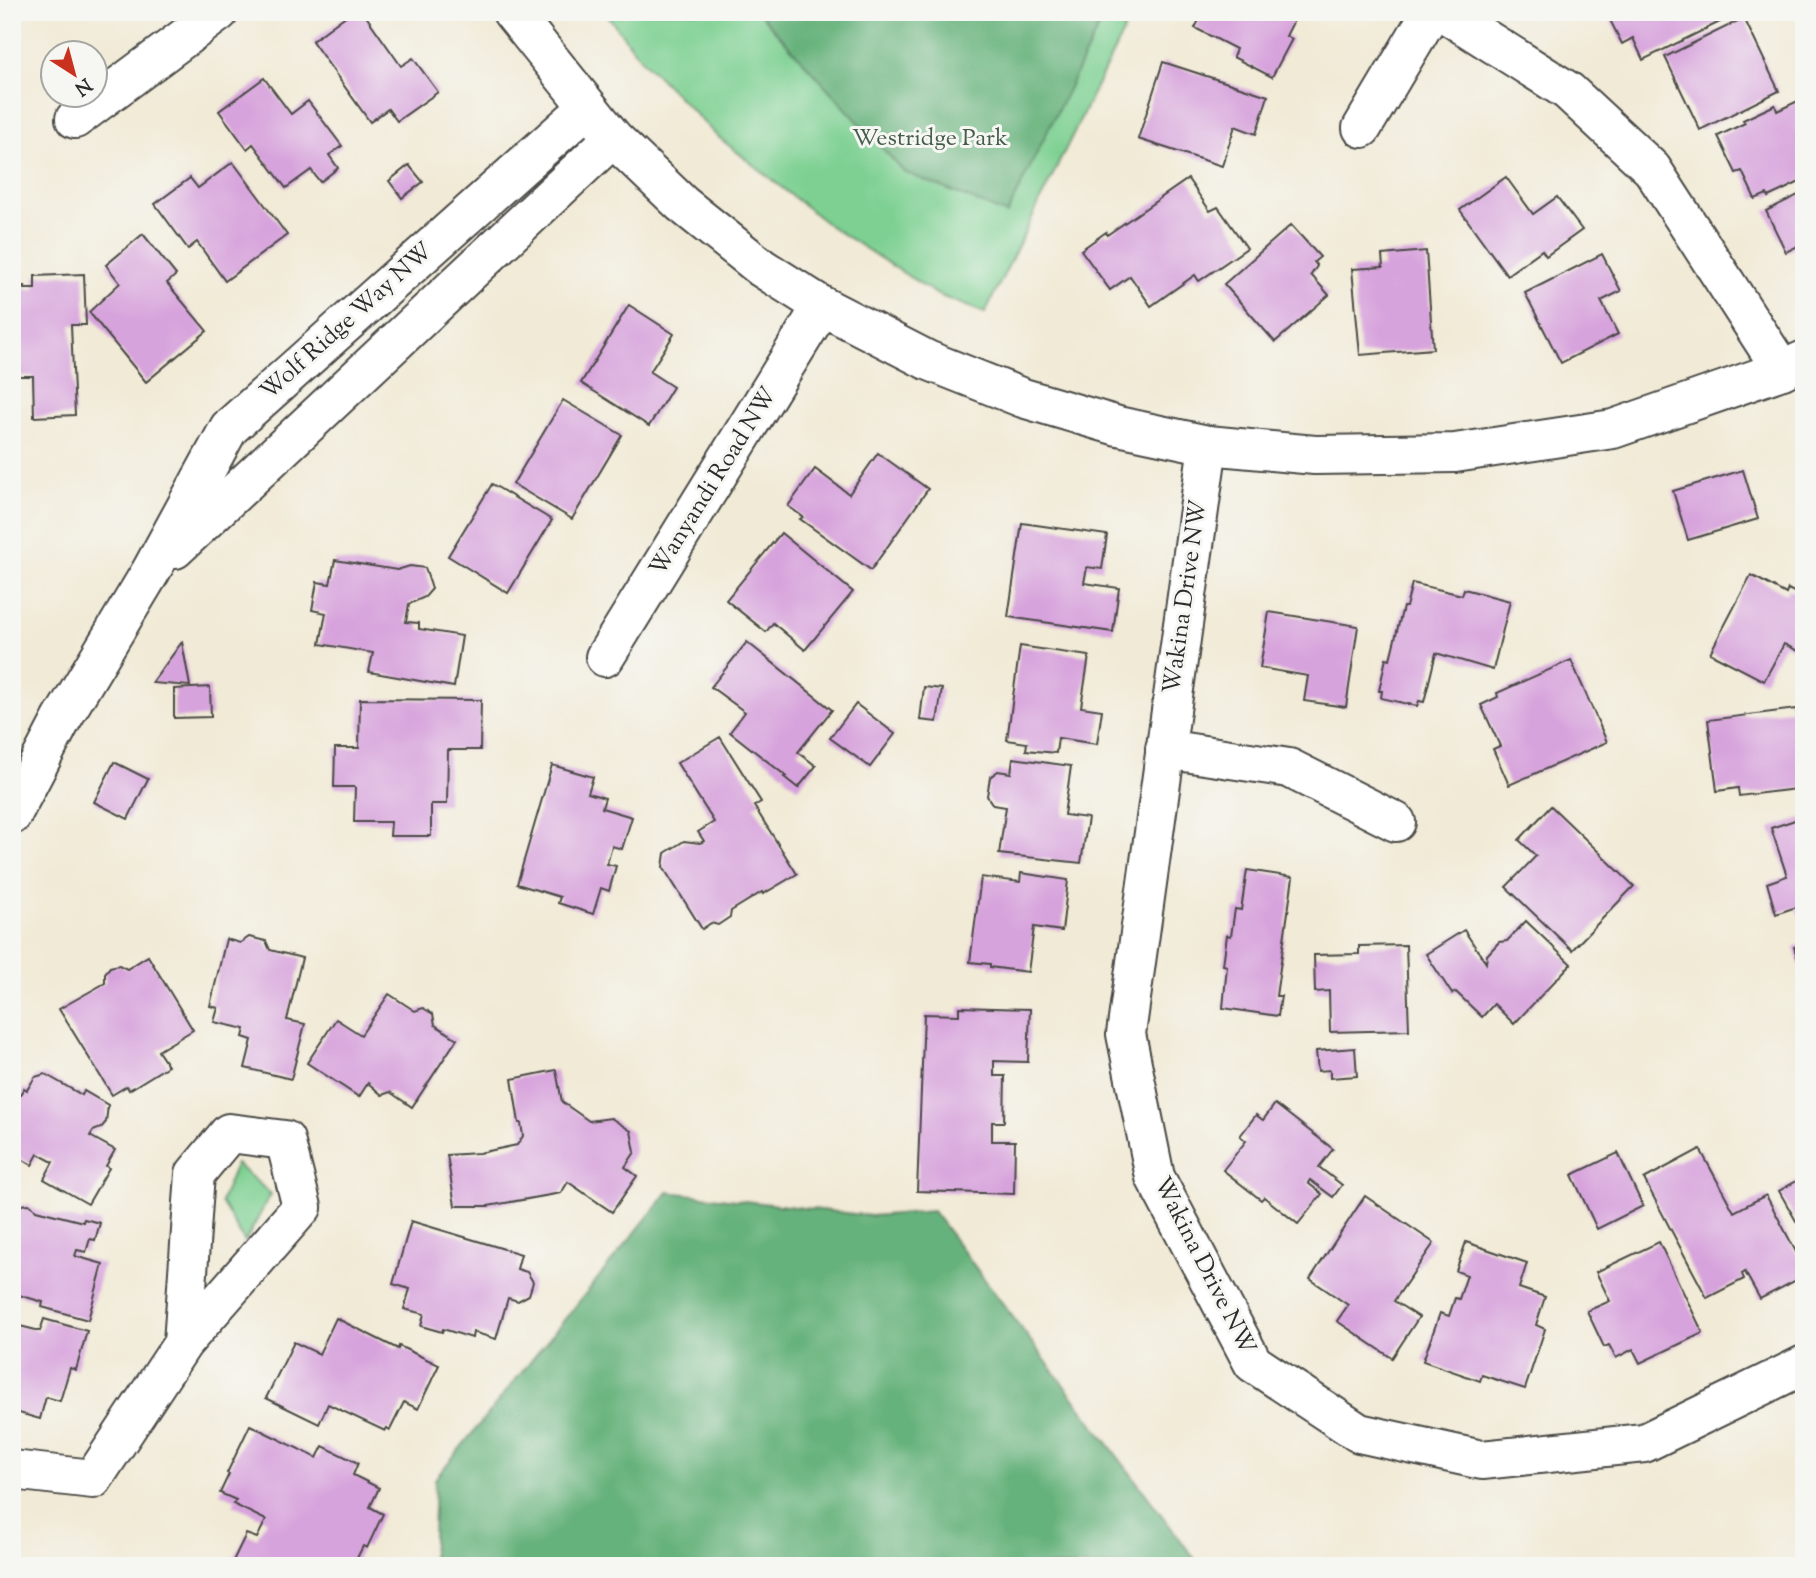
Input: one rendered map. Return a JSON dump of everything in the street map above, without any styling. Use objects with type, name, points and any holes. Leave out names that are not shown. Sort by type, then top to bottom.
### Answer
[{"type":"street","points":[[75,119],[219,12]]},
{"type":"street","points":[[512,12],[613,138],[682,204],[762,268],[822,306],[927,360],[1023,398],[1118,426],[1208,445],[1315,455],[1455,453],[1613,429],[1793,365],[1652,169],[1568,92],[1443,12]]},
{"type":"street","points":[[1362,128],[1431,12]]},
{"type":"street","name":"Wolf Ridge Way NW","points":[[12,815],[62,719],[150,572],[229,428],[587,108]]},
{"type":"street","name":"Wolf Ridge Way NW","points":[[150,572],[613,138]]},
{"type":"street","name":"Wanyandi Road NW","points":[[605,657],[822,306]]},
{"type":"street","name":"Wakina Drive NW","points":[[1208,445],[1126,1034],[1155,1177],[1253,1363],[1359,1433],[1482,1460],[1644,1443],[1804,1365]]},
{"type":"street","points":[[1165,749],[1289,768],[1396,822]]},
{"type":"street","points":[[12,1471],[93,1479],[183,1343],[302,1207],[285,1140],[229,1133],[195,1174],[183,1343]]},
{"type":"green space","name":"Westridge Park","points":[[605,12],[1133,12],[985,313],[938,295],[830,226],[717,136],[641,59]]},
{"type":"green space","points":[[758,12],[1106,12],[1007,214],[904,172]]},
{"type":"green space","points":[[236,1164],[271,1194],[245,1242],[221,1202]]},
{"type":"green space","points":[[668,1192],[871,1216],[933,1211],[1200,1566],[432,1566],[435,1479]]},
{"type":"building","points":[[351,12],[363,12],[401,66],[413,58],[438,92],[397,121],[388,109],[370,122],[312,41]]},
{"type":"building","points":[[1203,12],[1298,12],[1286,36],[1292,39],[1272,77],[1233,57],[1236,49],[1195,28]]},
{"type":"building","points":[[1606,12],[1740,12],[1643,60],[1633,38],[1622,44]]},
{"type":"building","points":[[1744,18],[1779,91],[1700,130],[1665,57]]},
{"type":"building","points":[[1163,62],[1268,96],[1256,134],[1235,126],[1222,166],[1138,139]]},
{"type":"building","points":[[264,78],[291,114],[308,101],[342,146],[329,155],[338,168],[320,182],[311,170],[286,188],[253,144],[247,149],[219,111]]},
{"type":"building","points":[[1804,98],[1804,180],[1768,197],[1767,194],[1755,199],[1742,171],[1736,173],[1718,136],[1745,123],[1743,120],[1775,105],[1777,111]]},
{"type":"building","points":[[233,162],[287,235],[225,281],[197,242],[188,249],[155,204],[190,178],[198,188]]},
{"type":"building","points":[[409,165],[423,182],[402,198],[389,181]]},
{"type":"building","points":[[1506,177],[1533,214],[1557,197],[1582,230],[1546,256],[1542,250],[1507,275],[1460,210]]},
{"type":"building","points":[[1188,179],[1210,211],[1218,207],[1247,248],[1199,281],[1195,275],[1151,306],[1130,276],[1110,290],[1081,250]]},
{"type":"building","points":[[1804,192],[1804,243],[1786,252],[1766,211]]},
{"type":"building","points":[[1291,225],[1320,257],[1314,262],[1317,266],[1311,275],[1329,295],[1275,342],[1224,284]]},
{"type":"building","points":[[143,234],[176,275],[167,283],[207,331],[146,382],[89,312],[120,283],[106,265]]},
{"type":"building","points":[[1426,251],[1433,349],[1360,355],[1352,269],[1383,267],[1382,255]]},
{"type":"building","points":[[1602,254],[1621,291],[1601,301],[1618,334],[1561,363],[1525,293]]},
{"type":"building","points":[[84,274],[86,325],[71,325],[75,415],[34,417],[33,376],[12,376],[12,286],[35,289],[35,276]]},
{"type":"building","points":[[629,305],[674,334],[650,372],[673,387],[649,426],[581,383]]},
{"type":"building","points":[[563,400],[622,435],[572,519],[513,484]]},
{"type":"building","points":[[878,453],[928,489],[871,570],[800,519],[803,517],[788,506],[815,469],[849,494]]},
{"type":"building","points":[[1743,470],[1758,519],[1688,540],[1673,491]]},
{"type":"building","points":[[492,484],[552,520],[508,593],[448,556]]},
{"type":"building","points":[[1022,523],[1107,535],[1102,569],[1087,567],[1084,583],[1119,588],[1113,632],[1008,617]]},
{"type":"building","points":[[781,533],[853,592],[805,650],[773,623],[766,632],[726,600]]},
{"type":"building","points":[[335,560],[397,570],[410,566],[425,568],[432,589],[425,597],[409,604],[406,622],[419,623],[419,629],[462,636],[454,687],[369,672],[373,653],[320,644],[326,613],[312,610],[317,582],[330,584]]},
{"type":"building","points":[[1751,575],[1786,594],[1788,589],[1804,597],[1804,654],[1784,644],[1764,681],[1710,653]]},
{"type":"building","points":[[1412,583],[1462,595],[1464,589],[1510,601],[1493,670],[1436,653],[1424,702],[1419,701],[1417,706],[1381,698],[1382,691],[1379,691],[1386,658],[1390,659]]},
{"type":"building","points":[[1269,612],[1358,626],[1346,707],[1304,701],[1308,676],[1260,668]]},
{"type":"building","points":[[182,642],[190,686],[152,683]]},
{"type":"building","points":[[747,642],[832,710],[798,752],[816,766],[798,788],[730,732],[745,712],[711,687]]},
{"type":"building","points":[[1020,646],[1089,656],[1081,707],[1102,710],[1097,744],[1058,738],[1056,753],[1026,750],[1027,743],[1007,740]]},
{"type":"building","points":[[1571,660],[1607,742],[1509,785],[1493,749],[1500,746],[1481,705],[1498,697],[1497,693]]},
{"type":"building","points":[[210,687],[211,717],[174,718],[174,689]]},
{"type":"building","points":[[924,687],[942,689],[937,722],[920,720]]},
{"type":"building","points":[[360,699],[481,700],[480,750],[448,750],[447,804],[431,804],[431,836],[390,836],[391,822],[354,822],[355,787],[334,787],[335,748],[359,748]]},
{"type":"building","points":[[856,704],[895,734],[870,767],[830,738]]},
{"type":"building","points":[[1796,709],[1801,744],[1804,744],[1804,788],[1739,796],[1738,788],[1717,791],[1708,720]]},
{"type":"building","points":[[720,737],[761,802],[754,806],[797,874],[731,911],[730,917],[718,925],[711,923],[702,929],[663,867],[665,853],[684,841],[704,841],[698,832],[714,822],[677,763]]},
{"type":"building","points":[[1013,758],[1071,766],[1064,815],[1088,818],[1081,863],[999,854],[1006,807],[993,805],[987,796],[990,777],[998,771],[1011,773]]},
{"type":"building","points":[[114,762],[148,779],[128,819],[94,802]]},
{"type":"building","points":[[552,765],[593,777],[588,793],[605,798],[602,808],[632,817],[622,849],[612,846],[607,864],[616,866],[609,891],[601,888],[593,914],[558,903],[560,897],[517,884]]},
{"type":"building","points":[[1551,806],[1634,886],[1572,950],[1506,887],[1536,856],[1519,840]]},
{"type":"building","points":[[1804,817],[1804,920],[1801,921],[1796,907],[1776,914],[1767,883],[1787,876],[1771,828]]},
{"type":"building","points":[[1247,870],[1293,877],[1276,996],[1281,996],[1278,1016],[1223,1008],[1227,966],[1223,965],[1227,935],[1231,936],[1235,909],[1241,910]]},
{"type":"building","points":[[1021,873],[1068,880],[1062,931],[1034,927],[1028,972],[970,962],[981,877],[1020,882]]},
{"type":"building","points":[[1526,921],[1571,964],[1514,1024],[1494,1004],[1482,1017],[1456,992],[1452,994],[1426,954],[1464,930],[1486,963],[1487,955],[1499,942],[1507,941]]},
{"type":"building","points":[[249,937],[266,941],[270,950],[302,958],[287,1020],[305,1024],[291,1079],[245,1068],[252,1040],[243,1037],[245,1029],[214,1022],[218,1008],[210,1006],[226,939],[240,943]]},
{"type":"building","points":[[1804,943],[1804,976],[1803,976],[1794,947]]},
{"type":"building","points":[[1406,945],[1409,1030],[1330,1032],[1329,991],[1315,992],[1314,955],[1359,954],[1359,946]]},
{"type":"building","points":[[148,956],[193,1030],[158,1051],[168,1066],[129,1090],[127,1086],[112,1095],[59,1009],[105,983],[105,973],[110,967],[119,965],[127,969]]},
{"type":"building","points":[[389,994],[415,1011],[423,1008],[433,1014],[435,1025],[457,1039],[412,1107],[390,1092],[382,1095],[368,1083],[359,1097],[307,1063],[336,1019],[361,1035]]},
{"type":"building","points":[[959,1007],[1030,1009],[1028,1062],[994,1061],[994,1076],[1005,1076],[1004,1122],[992,1122],[992,1141],[1015,1141],[1014,1194],[917,1191],[924,1014],[959,1015]]},
{"type":"building","points":[[1355,1048],[1357,1076],[1330,1078],[1330,1070],[1318,1071],[1316,1051]]},
{"type":"building","points":[[556,1070],[562,1102],[589,1121],[611,1118],[631,1131],[635,1152],[625,1167],[637,1176],[612,1212],[568,1182],[561,1193],[488,1206],[455,1206],[447,1155],[479,1153],[517,1145],[523,1136],[512,1079]]},
{"type":"building","points":[[45,1074],[82,1095],[84,1091],[108,1105],[106,1122],[90,1136],[115,1150],[106,1166],[109,1168],[88,1204],[44,1179],[53,1162],[38,1154],[32,1165],[12,1153],[12,1108],[24,1088],[27,1090],[35,1077]]},
{"type":"building","points":[[1275,1104],[1333,1149],[1319,1167],[1342,1185],[1333,1197],[1310,1180],[1308,1183],[1322,1194],[1298,1224],[1264,1197],[1261,1200],[1223,1170],[1246,1141],[1240,1136],[1256,1115],[1263,1120]]},
{"type":"building","points":[[1700,1149],[1734,1212],[1766,1195],[1804,1267],[1804,1276],[1760,1299],[1745,1272],[1742,1274],[1744,1279],[1707,1298],[1644,1179]]},
{"type":"building","points":[[1618,1153],[1643,1206],[1597,1229],[1572,1175]]},
{"type":"building","points":[[1804,1177],[1804,1235],[1779,1191]]},
{"type":"building","points":[[1365,1196],[1434,1243],[1394,1301],[1419,1317],[1392,1358],[1337,1321],[1348,1305],[1310,1279]]},
{"type":"building","points":[[29,1204],[36,1210],[83,1222],[84,1219],[100,1223],[95,1240],[90,1239],[86,1252],[77,1250],[75,1256],[103,1264],[88,1320],[42,1307],[43,1302],[12,1293],[14,1215],[21,1205]]},
{"type":"building","points":[[411,1221],[521,1254],[517,1269],[527,1272],[533,1282],[529,1295],[518,1301],[508,1298],[496,1339],[473,1332],[472,1338],[443,1329],[442,1332],[421,1326],[424,1314],[404,1309],[410,1289],[393,1284]]},
{"type":"building","points":[[1466,1242],[1527,1263],[1519,1288],[1545,1297],[1536,1325],[1545,1329],[1525,1389],[1482,1375],[1480,1381],[1423,1361],[1440,1313],[1449,1316],[1455,1298],[1459,1299],[1467,1275],[1456,1271]]},
{"type":"building","points":[[1659,1242],[1703,1333],[1640,1363],[1633,1349],[1616,1358],[1609,1345],[1604,1347],[1587,1311],[1610,1301],[1596,1272]]},
{"type":"building","points":[[336,1318],[398,1349],[399,1346],[439,1365],[418,1409],[404,1402],[390,1430],[387,1428],[385,1431],[328,1404],[319,1424],[266,1398],[294,1342],[319,1354]]},
{"type":"building","points":[[44,1319],[87,1331],[76,1370],[70,1368],[60,1401],[46,1397],[40,1419],[12,1411],[12,1324],[40,1331]]},
{"type":"building","points":[[250,1425],[317,1458],[323,1446],[358,1463],[353,1475],[379,1488],[370,1507],[383,1514],[367,1548],[363,1546],[353,1566],[223,1566],[226,1560],[232,1563],[246,1534],[257,1538],[266,1520],[233,1504],[236,1500],[220,1493]]}]
